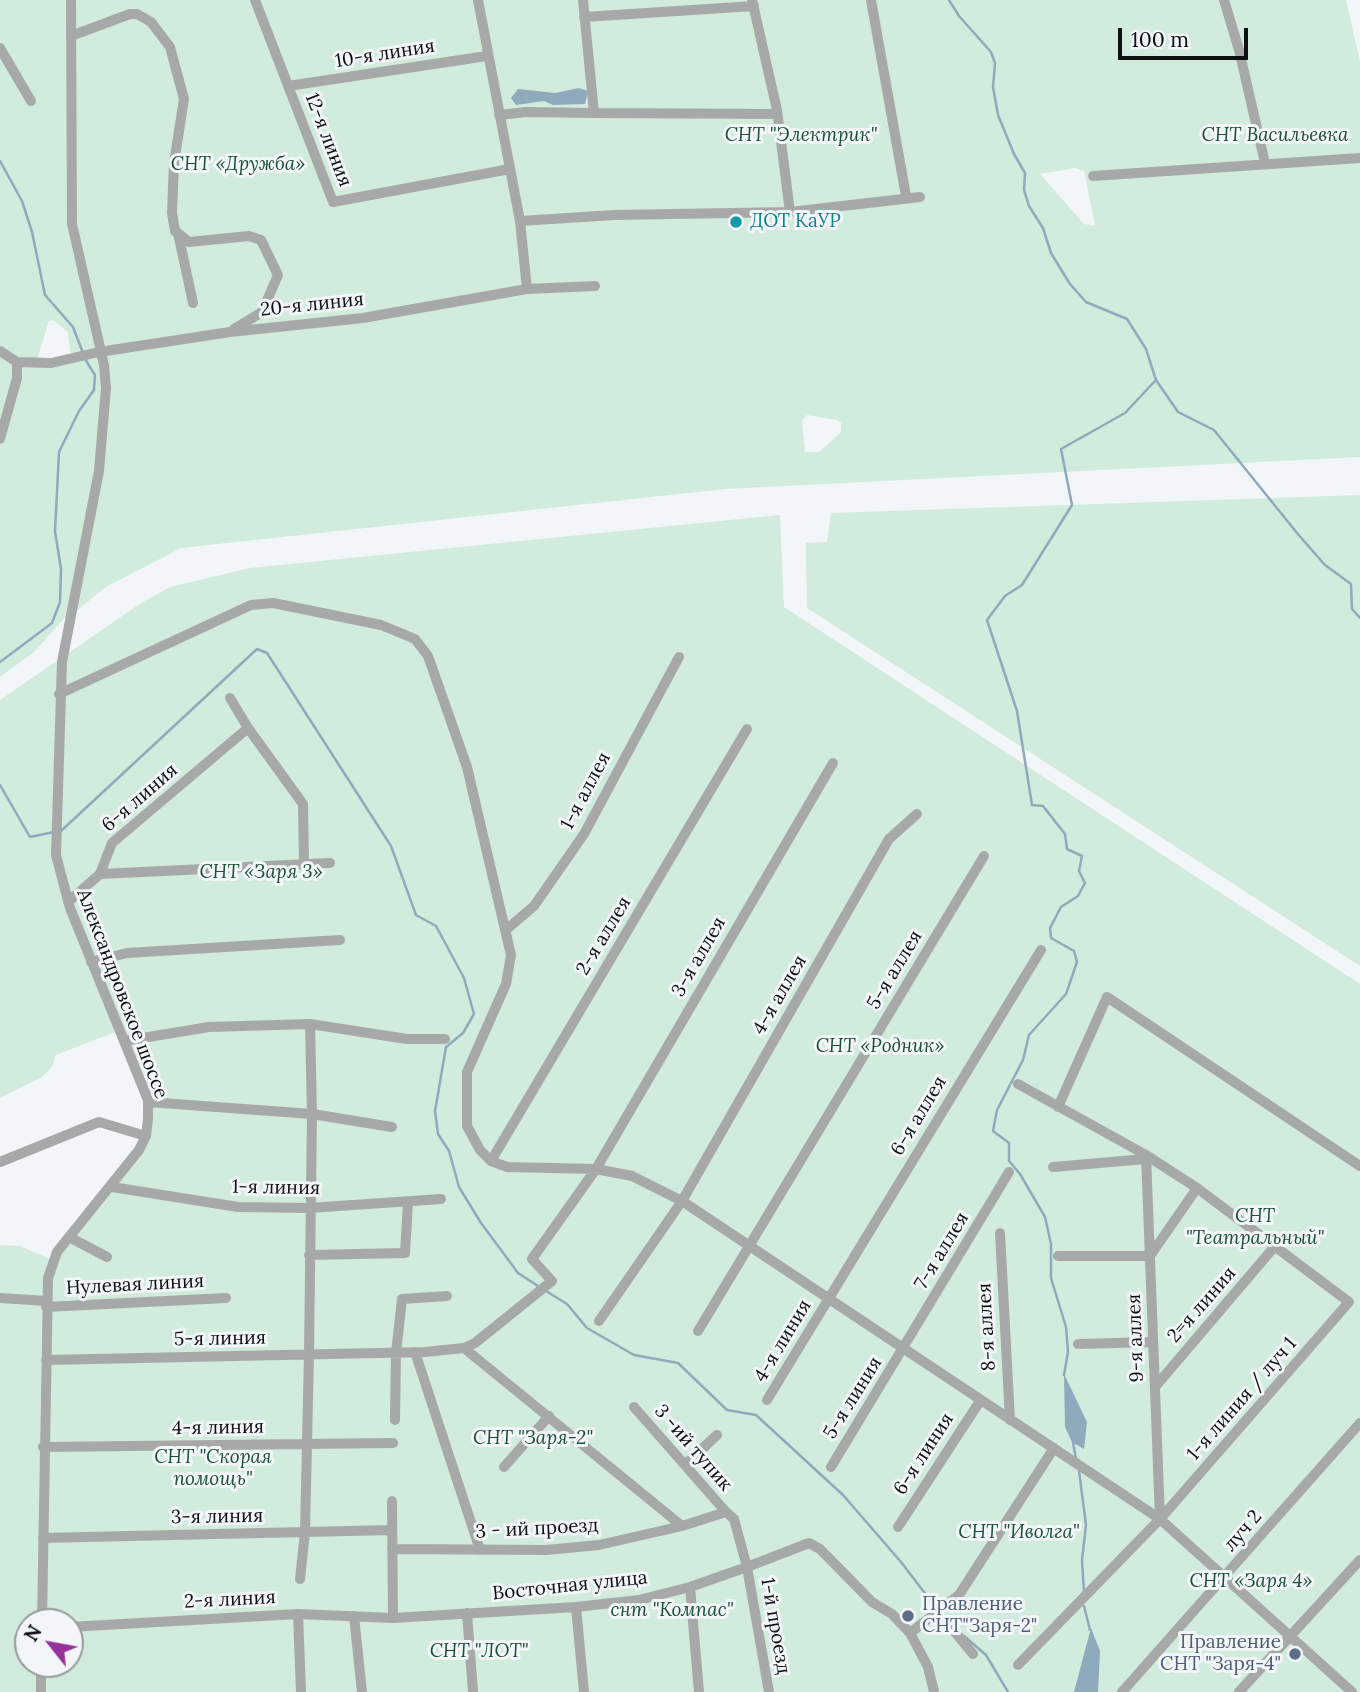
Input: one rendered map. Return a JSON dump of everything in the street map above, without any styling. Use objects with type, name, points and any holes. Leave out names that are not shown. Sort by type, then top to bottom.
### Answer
[{"type":"street","name":"Александровское шоссе","points":[[71,0],[72,224],[106,388],[100,466],[79,582],[66,636],[59,694],[56,856],[68,902],[148,1102],[146,1136]]},
{"type":"street","name":"12-я линия","points":[[255,0],[332,202],[510,169]]},
{"type":"street","points":[[478,0],[520,221],[527,289]]},
{"type":"street","points":[[583,0],[594,113]]},
{"type":"street","points":[[871,0],[906,196]]},
{"type":"street","points":[[1224,0],[1240,50],[1265,163]]},
{"type":"street","points":[[584,17],[753,3],[777,114],[790,212]]},
{"type":"street","points":[[71,36],[130,13],[151,22],[170,47],[184,99],[172,213],[193,303]]},
{"type":"street","points":[[0,48],[31,102]]},
{"type":"street","name":"10-я линия","points":[[288,86],[487,56]]},
{"type":"street","points":[[499,115],[526,112],[777,114]]},
{"type":"street","points":[[1093,176],[1360,158]]},
{"type":"street","points":[[520,221],[614,215],[790,212],[906,196],[920,197]]},
{"type":"street","points":[[178,233],[189,242],[249,236],[261,240],[269,255],[278,275],[262,312],[230,331]]},
{"type":"street","name":"20-я линия","points":[[17,362],[51,363],[99,352],[230,331],[363,318],[527,289],[595,286]]},
{"type":"street","points":[[0,351],[17,362],[17,378],[0,439]]},
{"type":"street","points":[[59,694],[251,605],[273,603],[402,632],[415,639],[428,656],[467,767],[511,955],[506,984],[467,1072],[467,1126],[491,1161],[507,1167],[525,1169],[596,1169],[632,1176],[682,1201],[1160,1519],[1352,1692]]},
{"type":"street","name":"1-я аллея","points":[[507,929],[534,906],[584,834],[679,657]]},
{"type":"street","points":[[230,698],[247,729],[303,804],[304,864]]},
{"type":"street","name":"6-я линия","points":[[68,902],[100,874],[112,843],[247,729]]},
{"type":"street","name":"2-я аллея","points":[[491,1161],[747,729]]},
{"type":"street","name":"3-я аллея","points":[[596,1169],[833,763]]},
{"type":"street","name":"4-я аллея","points":[[682,1201],[889,839],[917,814]]},
{"type":"street","name":"5-я аллея","points":[[750,1246],[984,856]]},
{"type":"street","points":[[100,874],[330,863]]},
{"type":"street","points":[[91,962],[127,953],[340,940]]},
{"type":"street","name":"6-я аллея","points":[[828,1299],[1041,950]]},
{"type":"street","points":[[1058,1107],[1107,997],[1360,1166]]},
{"type":"street","points":[[300,1579],[305,1532],[309,1354],[312,1114],[310,1024]]},
{"type":"street","points":[[124,1041],[209,1027],[310,1024],[407,1040],[445,1039]]},
{"type":"street","points":[[1018,1084],[1197,1188],[1275,1246]]},
{"type":"street","points":[[148,1102],[312,1114],[392,1127]]},
{"type":"street","points":[[0,1161],[99,1122],[146,1136],[112,1187],[57,1252],[48,1278],[42,1608]]},
{"type":"street","points":[[1053,1167],[1146,1157]]},
{"type":"street","name":"9-я аллея","points":[[1146,1157],[1160,1519]]},
{"type":"street","points":[[596,1169],[532,1259],[552,1281],[475,1343],[464,1348],[682,1526]]},
{"type":"street","name":"7-я аллея","points":[[904,1348],[1009,1172]]},
{"type":"street","name":"1-я линия","points":[[112,1187],[184,1201],[239,1207],[309,1208],[442,1199]]},
{"type":"street","points":[[1058,1256],[1150,1256],[1197,1188]]},
{"type":"street","points":[[599,1321],[682,1201]]},
{"type":"street","points":[[309,1255],[405,1253],[408,1203]]},
{"type":"street","name":"8-я аллея","points":[[1000,1233],[1010,1420]]},
{"type":"street","points":[[69,1237],[107,1257]]},
{"type":"street","points":[[698,1331],[750,1246]]},
{"type":"street","name":"1-я линия / луч 1","points":[[1018,1665],[1160,1519],[1349,1302],[1275,1246]]},
{"type":"street","name":"2=я линия","points":[[1155,1387],[1275,1246]]},
{"type":"street","points":[[395,1420],[396,1353],[402,1299],[447,1296]]},
{"type":"street","name":"Нулевая линия","points":[[0,1298],[46,1304],[226,1298]]},
{"type":"street","name":"4-я линия","points":[[768,1400],[828,1299]]},
{"type":"street","points":[[1078,1344],[1153,1342]]},
{"type":"street","name":"5-я линия","points":[[46,1360],[396,1353],[464,1348]]},
{"type":"street","name":"5-я линия","points":[[831,1467],[904,1348]]},
{"type":"street","points":[[415,1352],[480,1550]]},
{"type":"street","name":"6-я линия","points":[[898,1527],[981,1401]]},
{"type":"street","name":"3 -ий тупик","points":[[634,1407],[734,1519],[747,1567]]},
{"type":"street","points":[[504,1467],[549,1416]]},
{"type":"street","name":"луч 2","points":[[1122,1692],[1360,1423]]},
{"type":"street","points":[[686,1464],[717,1434]]},
{"type":"street","name":"4-я линия","points":[[43,1447],[393,1443]]},
{"type":"street","points":[[934,1692],[928,1667],[910,1633],[937,1614],[965,1587],[1054,1448]]},
{"type":"street","points":[[392,1501],[393,1618]]},
{"type":"street","name":"3 - ий проезд","points":[[391,1549],[546,1550],[599,1545],[682,1526],[726,1512]]},
{"type":"street","name":"3-я линия","points":[[43,1538],[392,1530]]},
{"type":"street","name":"Восточная улица","points":[[393,1618],[576,1607],[639,1600],[690,1587],[809,1543],[820,1549],[872,1602],[892,1614],[910,1633]]},
{"type":"street","points":[[1239,1692],[1360,1559]]},
{"type":"street","name":"1-й проезд","points":[[747,1567],[769,1692]]},
{"type":"street","points":[[690,1587],[699,1692]]},
{"type":"street","points":[[576,1607],[584,1692]]},
{"type":"street","points":[[467,1613],[473,1692]]},
{"type":"street","points":[[298,1614],[301,1692]]},
{"type":"street","name":"2-я линия","points":[[84,1626],[298,1614],[393,1618]]},
{"type":"street","points":[[937,1614],[973,1654]]},
{"type":"street","points":[[354,1616],[362,1692]]},
{"type":"green space","points":[[0,0],[1346,0],[1360,61],[1360,457],[725,489],[181,548],[106,587],[76,611],[70,612],[34,652],[0,677]],"holes":[[[1075,168],[1084,171],[1095,226],[1084,224],[1040,174]],[[53,320],[68,332],[70,352],[74,354],[36,363],[49,321]],[[807,415],[837,420],[841,423],[841,432],[819,452],[805,452],[802,421]]]},
{"type":"green space","points":[[1360,495],[1360,966],[807,608],[806,543],[827,542],[831,513]]},
{"type":"green space","points":[[780,515],[784,607],[1360,984],[1360,1692],[0,1692],[0,1245],[20,1246],[50,1259],[42,1301],[39,1535],[46,1308],[57,1252],[139,1150],[148,1100],[118,1031],[56,1055],[52,1067],[42,1077],[0,1098],[0,700],[141,603],[170,587],[250,568]]},
{"type":"water","points":[[579,88],[588,91],[585,104],[553,105],[544,101],[516,105],[511,98],[518,89],[555,93]]},
{"type":"water","points":[[1064,1374],[1087,1422],[1084,1449],[1072,1442],[1065,1427]]},
{"type":"water","points":[[1091,1628],[1100,1651],[1098,1692],[1074,1692]]},
{"type":"waterway","points":[[949,0],[959,16],[991,52],[995,63],[993,87],[998,115],[1025,173],[1024,190],[1029,206],[1043,228],[1051,253],[1070,284],[1086,302],[1127,319],[1146,349],[1156,380],[1178,412],[1214,430],[1325,565],[1351,584],[1352,609],[1360,618]]},
{"type":"waterway","points":[[0,161],[22,201],[32,232],[45,295],[73,327],[83,353]]},
{"type":"waterway","points":[[0,662],[52,623],[60,602],[61,569],[55,531],[59,452],[79,411],[94,390],[95,375],[85,359]]},
{"type":"waterway","points":[[1064,1375],[1068,1352],[1066,1327],[1051,1278],[1051,1244],[1045,1217],[1020,1174],[1009,1161],[1009,1143],[993,1131],[997,1110],[1023,1060],[1029,1035],[1066,994],[1077,962],[1074,951],[1051,938],[1050,928],[1061,907],[1078,896],[1085,883],[1079,871],[1082,856],[1067,849],[1065,834],[1043,806],[1032,805],[1017,711],[987,620],[1005,596],[1022,585],[1072,505],[1061,449],[1125,413],[1156,380]]},
{"type":"waterway","points":[[61,831],[257,649],[267,653],[391,846],[416,915],[436,926],[464,978],[474,1014],[463,1033],[446,1047],[435,1111],[438,1134],[449,1151],[459,1187],[481,1223],[518,1273],[541,1288]]},
{"type":"waterway","points":[[0,785],[30,837],[54,832]]},
{"type":"waterway","points":[[546,1291],[567,1304],[587,1328],[634,1355],[678,1363],[727,1410],[756,1415],[843,1495],[901,1562],[944,1618]]},
{"type":"waterway","points":[[1073,1442],[1076,1459]]},
{"type":"waterway","points":[[1079,1471],[1086,1525],[1082,1560],[1084,1593]]},
{"type":"waterway","points":[[1084,1606],[1090,1630]]},
{"type":"waterway","points":[[964,1636],[986,1655],[1008,1692]]},
{"type":"place","name":"ДОТ КаУР","points":[[736,222]]},
{"type":"place","name":"Правление СНТ\"Заря-2\"","points":[[908,1616]]},
{"type":"place","name":"Правление СНТ \"Заря-4\"","points":[[1295,1654]]},
{"type":"park label","name":"СНТ \"Электрик\"","points":[[801,136]]},
{"type":"park label","name":"СНТ Васильевка","points":[[1275,136]]},
{"type":"park label","name":"СНТ «Дружба»","points":[[238,165]]},
{"type":"park label","name":"СНТ «Заря 3»","points":[[261,873]]},
{"type":"park label","name":"СНТ «Родник»","points":[[880,1047]]},
{"type":"park label","name":"СНТ \"Театральный\"","points":[[1255,1228]]},
{"type":"park label","name":"СНТ \"Заря-2\"","points":[[533,1439]]},
{"type":"park label","name":"СНТ \"Скорая помощь\"","points":[[213,1469]]},
{"type":"park label","name":"СНТ \"Иволга\"","points":[[1019,1533]]},
{"type":"park label","name":"СНТ «Заря 4»","points":[[1251,1582]]},
{"type":"park label","name":"снт \"Компас\"","points":[[672,1611]]},
{"type":"park label","name":"СНТ \"ЛОТ\"","points":[[479,1652]]}]
